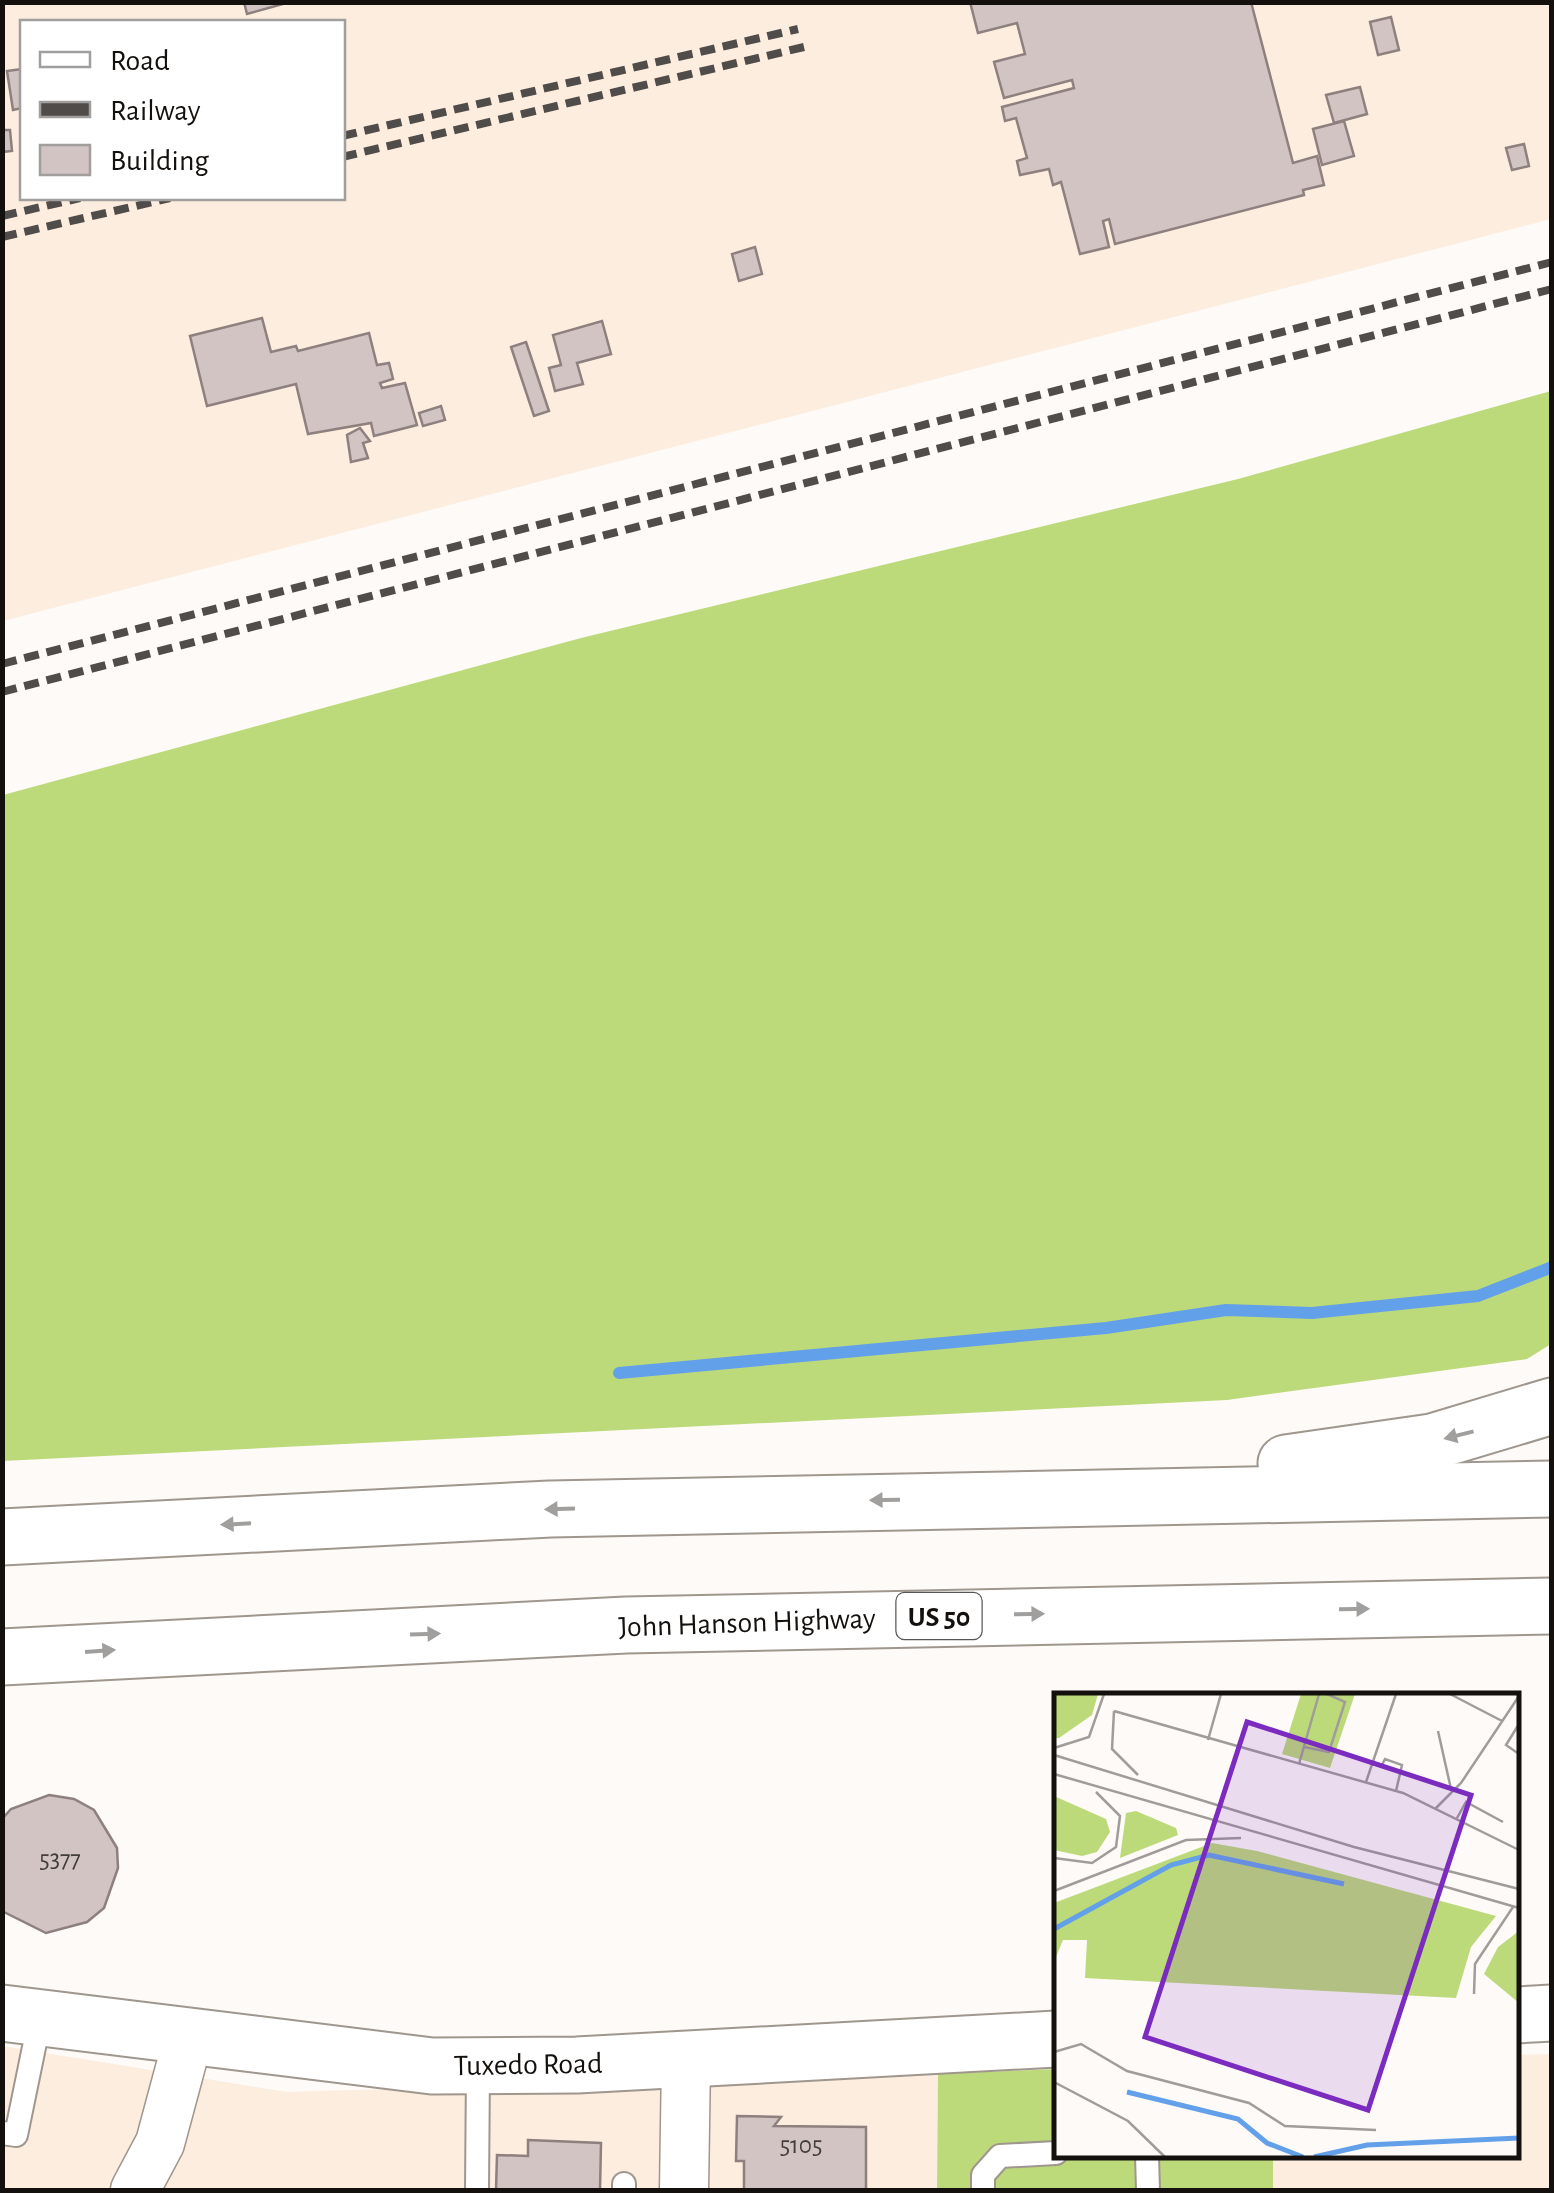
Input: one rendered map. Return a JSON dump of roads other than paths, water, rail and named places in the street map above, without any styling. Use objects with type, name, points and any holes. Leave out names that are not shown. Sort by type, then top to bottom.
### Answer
[{"type":"main road","points":[[982,1498],[1350,1456],[1450,1438],[1552,1406]]},
{"type":"main road","points":[[2,1536],[421,1514],[982,1498],[1552,1490]]},
{"type":"main road","name":"John Hanson Highway","points":[[2,1657],[644,1625],[1552,1606]]},
{"type":"main road","points":[[1519,2015],[1552,2014]]},
{"type":"main road","name":"Tuxedo Road","points":[[21,2016],[384,2062],[478,2066],[686,2060],[1054,2039]]},
{"type":"street","points":[[136,2190],[160,2143],[188,2039]]},
{"type":"street","points":[[684,2190],[686,2060]]},
{"type":"lane","points":[[2,2133],[16,2136],[21,2016]]},
{"type":"lane","points":[[477,2190],[478,2066]]},
{"type":"lane","points":[[983,2190],[983,2175],[1000,2156],[1054,2154]]},
{"type":"lane","points":[[1147,2158],[1148,2190]]},
{"type":"waterway","points":[[619,1373],[1106,1328],[1226,1310],[1312,1313],[1478,1296],[1552,1267]]},
{"type":"railway","points":[[345,135],[798,29]]},
{"type":"railway","points":[[345,156],[804,47]]},
{"type":"railway","points":[[2,216],[71,200]]},
{"type":"railway","points":[[2,237],[161,200]]},
{"type":"railway","points":[[2,664],[1552,262]]},
{"type":"railway","points":[[2,692],[1552,289]]}]
